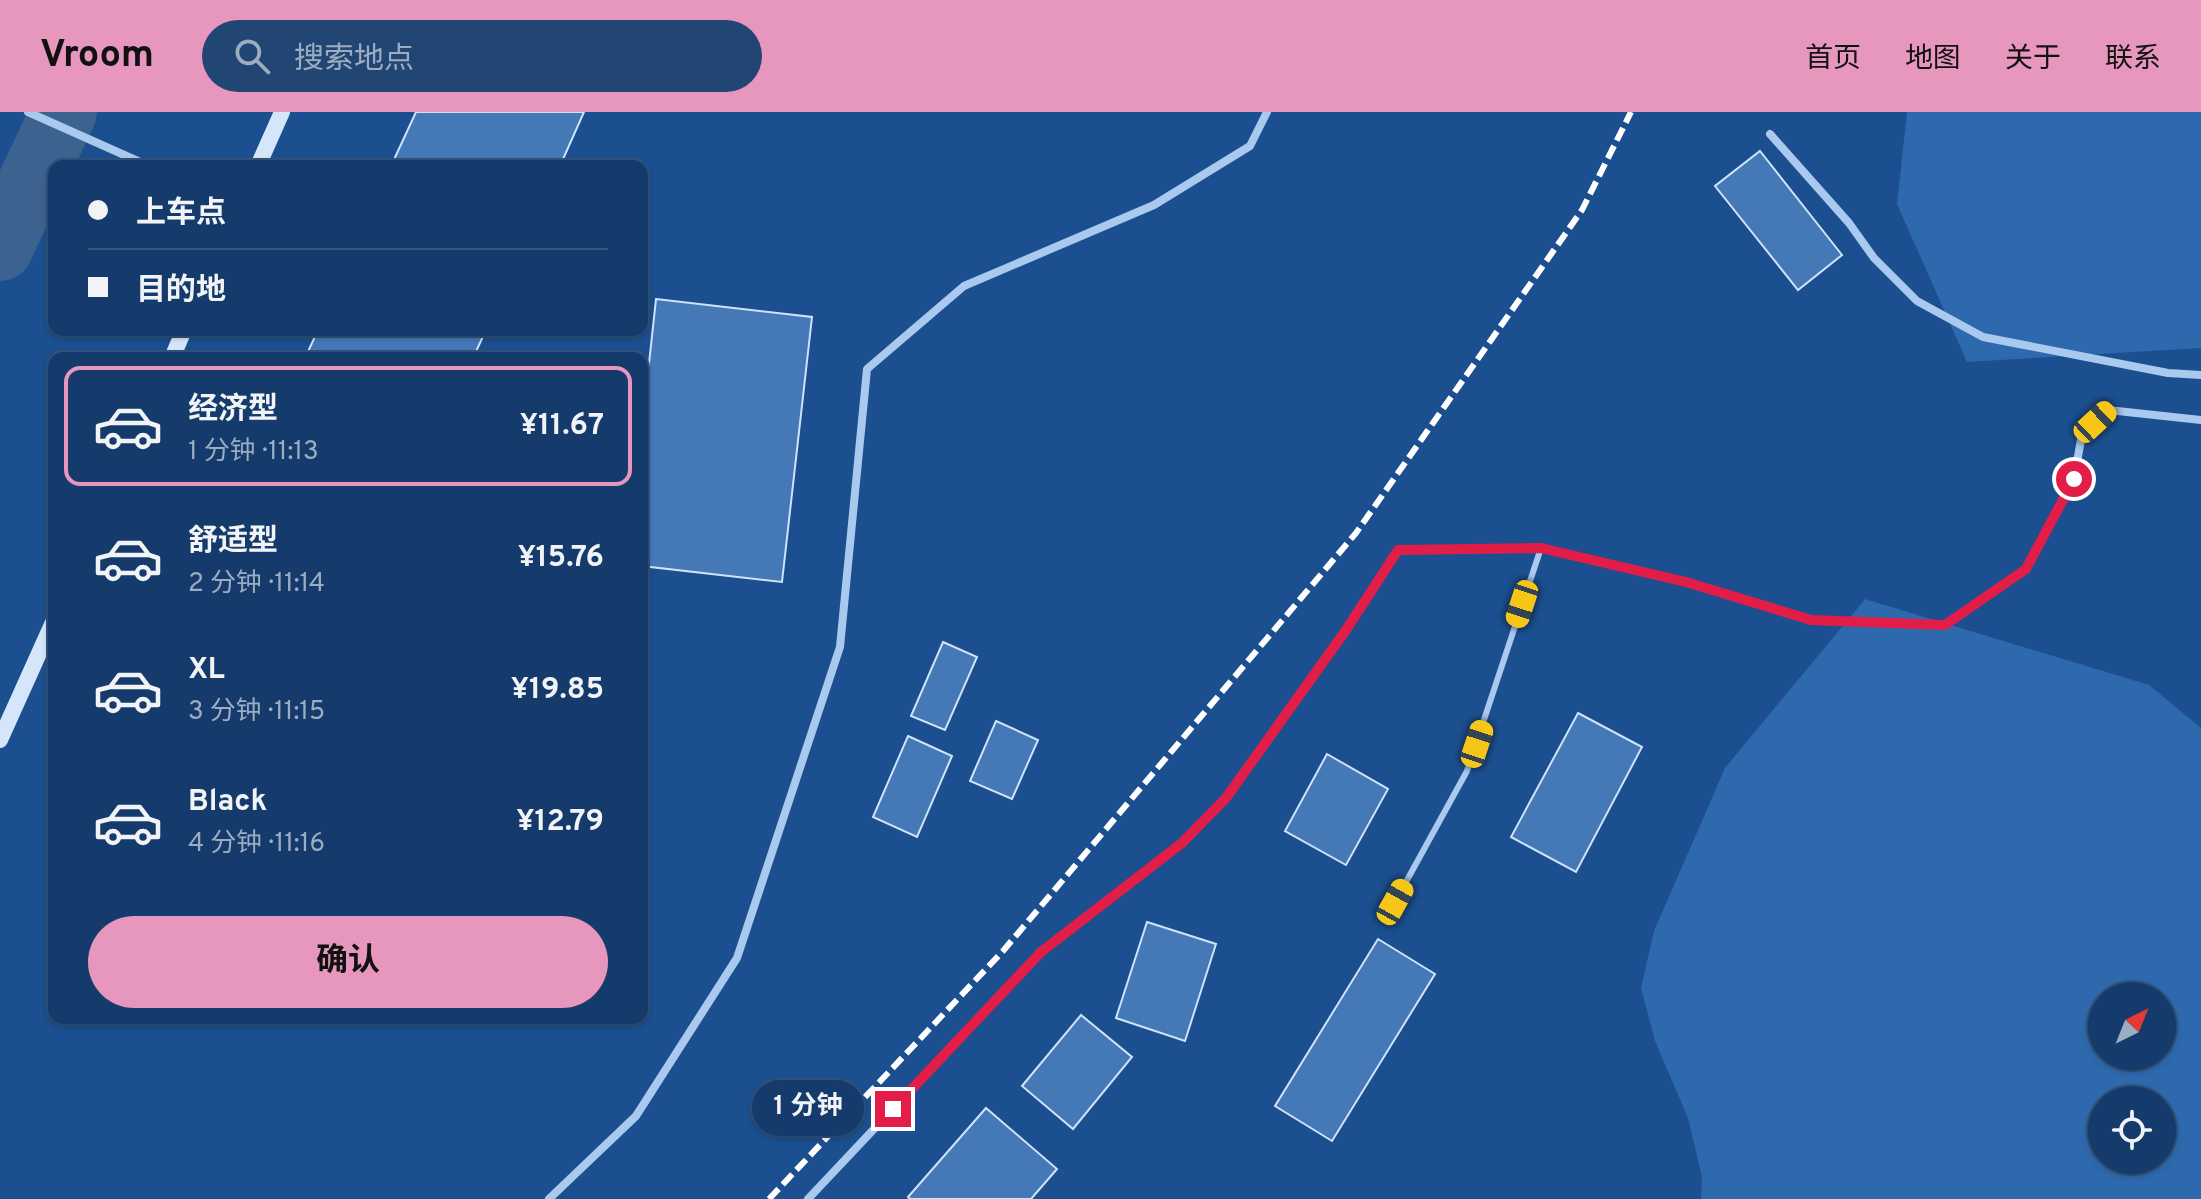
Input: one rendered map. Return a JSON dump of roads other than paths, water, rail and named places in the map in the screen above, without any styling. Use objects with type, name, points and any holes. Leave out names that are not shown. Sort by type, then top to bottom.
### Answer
[{"type":"street","points":[[28,112],[136,160]]},
{"type":"street","points":[[261,160],[282,112]]},
{"type":"street","points":[[549,1199],[636,1116],[737,958],[840,647],[867,369],[964,286],[1154,205],[1250,146],[1267,112]]},
{"type":"street","points":[[1770,134],[1849,223],[1874,258],[1917,301],[1983,337],[2168,373],[2201,375]]},
{"type":"street","points":[[808,1199],[1041,952],[1182,843],[1226,798],[1346,630],[1398,550],[1541,548],[1686,582],[1811,620],[1945,625],[2026,569],[2074,479],[2082,434],[2108,410],[2201,420]]},
{"type":"street","points":[[0,740],[48,633]]},
{"type":"lane","points":[[1395,902],[1467,771],[1541,548]]},
{"type":"waterway","points":[[0,248],[64,112]]},
{"type":"railway","points":[[769,1199],[1003,951],[1356,533],[1582,210],[1631,112]]}]
